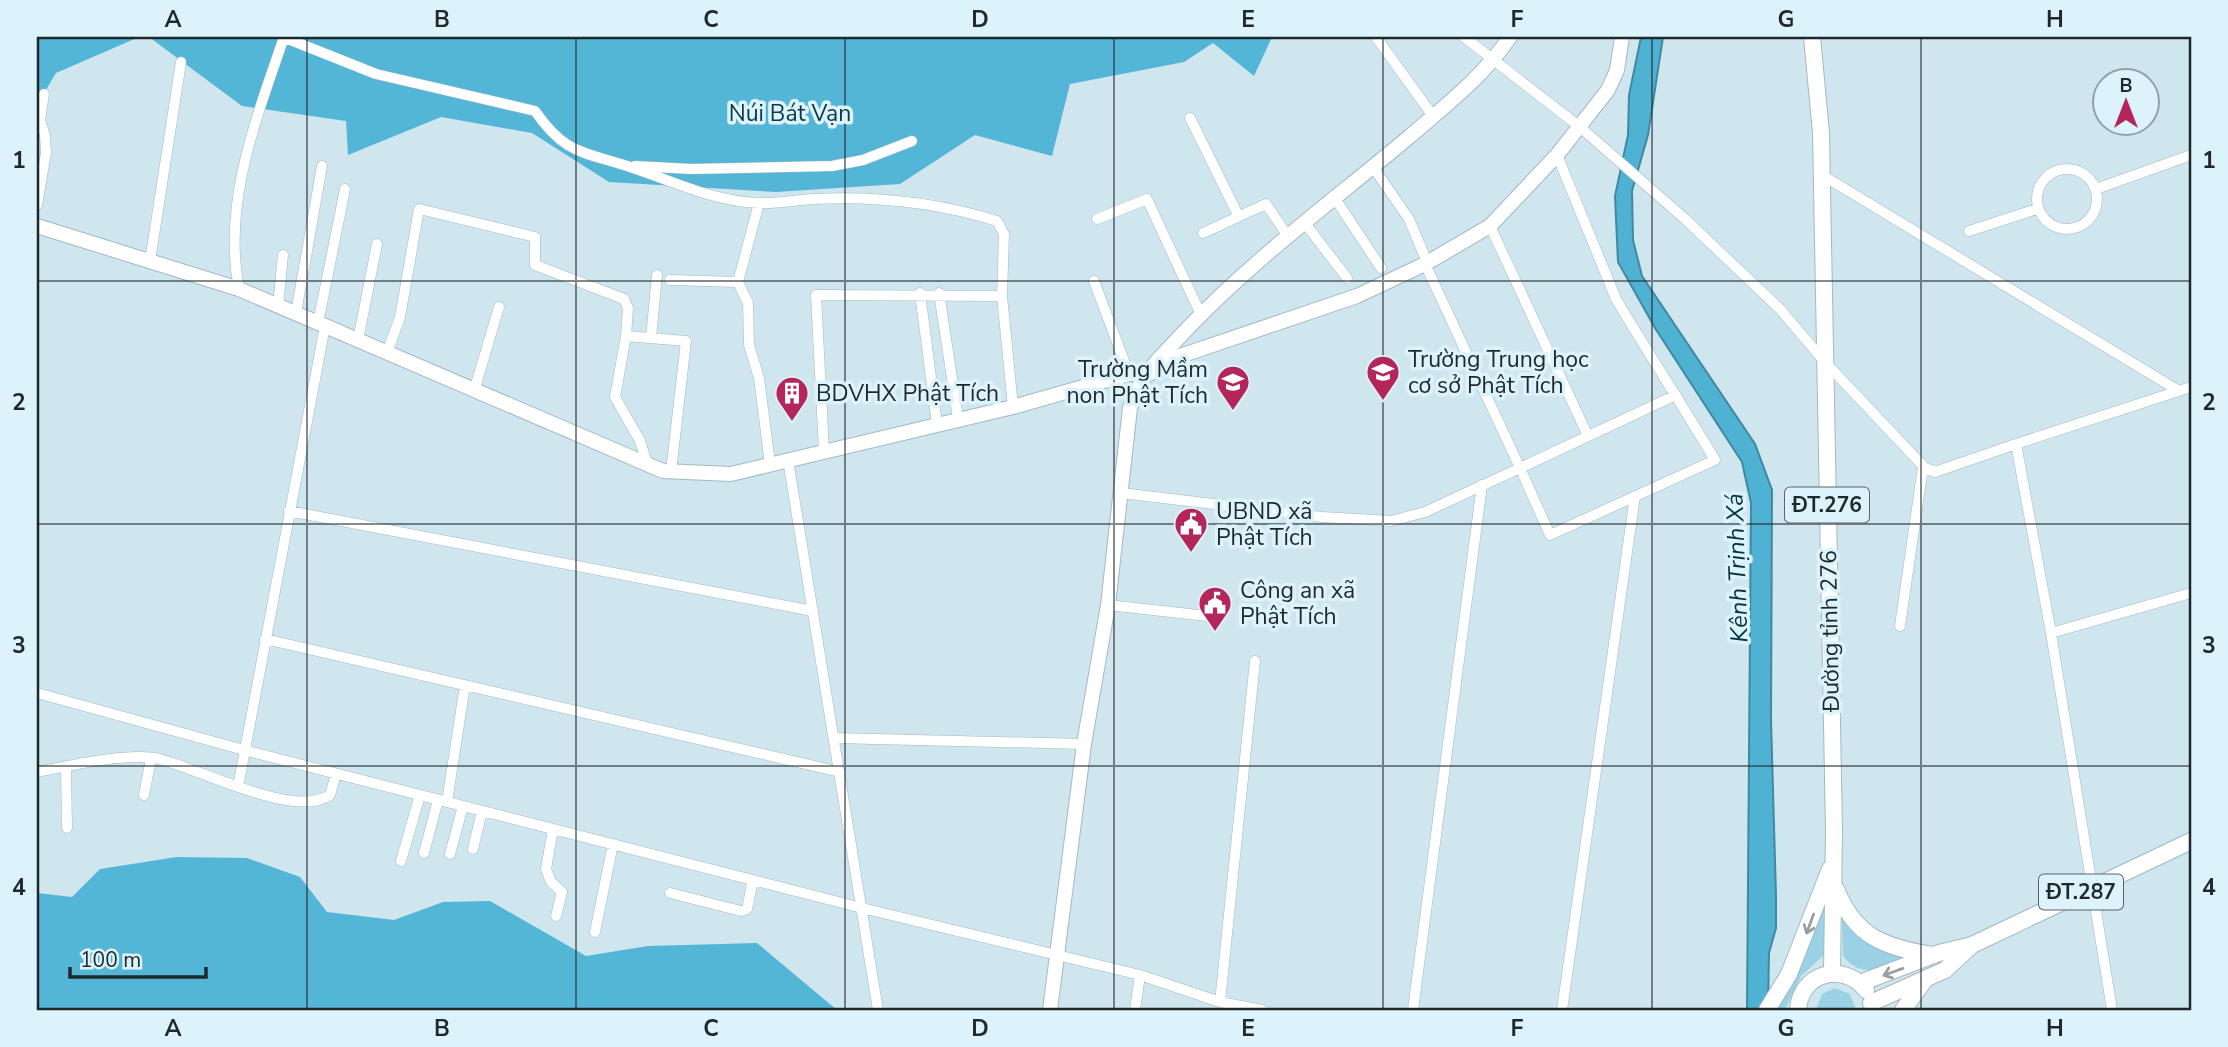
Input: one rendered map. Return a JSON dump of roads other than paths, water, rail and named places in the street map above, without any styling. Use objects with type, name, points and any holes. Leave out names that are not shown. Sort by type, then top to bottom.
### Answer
[{"type":"main road","points":[[1050,1010],[1084,744],[1108,606],[1130,408],[1138,383],[1201,314],[1287,235],[1464,92],[1494,60],[1510,37]]},
{"type":"main road","points":[[37,226],[239,289],[474,391],[671,472],[730,474],[1013,407],[1129,374],[1144,374],[1180,356],[1357,296],[1426,263],[1490,226],[1557,155],[1614,81],[1622,37]]},
{"type":"main road","name":"Đường tỉnh 276","points":[[1812,37],[1820,107],[1822,175],[1834,860],[1832,973]]},
{"type":"main road","name":"ĐT.287","points":[[1860,983],[1934,955],[1972,945],[2191,841]]},
{"type":"main road","points":[[1767,1010],[1789,974],[1834,860]]},
{"type":"main road","points":[[1834,883],[1844,909],[1869,935],[1885,945],[1934,955]]},
{"type":"main road","name":"ĐT.287","points":[[1871,1007],[1945,970],[1972,945]]},
{"type":"main road","points":[[1798,1010],[1807,985],[1817,977],[1832,973],[1847,975],[1860,983],[1871,1007]]},
{"type":"main road","points":[[1903,1010],[1925,979]]},
{"type":"street","points":[[239,289],[235,256],[244,156],[284,37],[376,74],[535,111],[548,129],[571,149],[694,191],[759,203],[863,198],[901,201],[952,208],[997,222],[1004,234],[1002,296],[1013,407]]},
{"type":"street","points":[[1376,37],[1433,116]]},
{"type":"street","points":[[1464,37],[1643,180],[1780,309],[1824,361],[1923,467],[1935,472],[2191,387]]},
{"type":"street","points":[[150,261],[181,62]]},
{"type":"street","points":[[37,205],[46,153],[45,135],[40,120],[44,94]]},
{"type":"street","points":[[1190,118],[1238,215]]},
{"type":"street","points":[[627,166],[656,165],[691,169],[832,166],[863,160],[912,141]]},
{"type":"street","points":[[1373,167],[1409,219],[1426,263],[1550,534],[1716,460],[1616,299],[1557,155]]},
{"type":"street","points":[[2096,189],[2191,155]]},
{"type":"street","points":[[296,313],[322,166]]},
{"type":"street","points":[[2062,169],[2082,173],[2096,189],[2097,199],[2092,217],[2077,228],[2067,230],[2049,224],[2037,209],[2038,188],[2052,173],[2062,169]]},
{"type":"street","points":[[1822,175],[2179,391]]},
{"type":"street","points":[[238,787],[345,189]]},
{"type":"street","points":[[1334,197],[1381,268]]},
{"type":"street","points":[[1097,219],[1147,199],[1201,314]]},
{"type":"street","points":[[759,203],[738,282],[748,303],[749,345],[759,379],[770,464]]},
{"type":"street","points":[[1203,233],[1238,215],[1266,205],[1287,235]]},
{"type":"street","points":[[387,353],[400,317],[419,209],[535,237],[535,265],[624,299],[628,308],[626,336],[615,397],[640,441],[647,463]]},
{"type":"street","points":[[1969,231],[2037,209]]},
{"type":"street","points":[[1304,222],[1347,278]]},
{"type":"street","points":[[1490,226],[1588,436]]},
{"type":"street","points":[[358,340],[377,244]]},
{"type":"street","points":[[278,306],[283,255]]},
{"type":"street","points":[[652,338],[657,275]]},
{"type":"street","points":[[670,280],[738,282]]},
{"type":"street","points":[[1094,281],[1129,374]]},
{"type":"street","points":[[920,293],[937,424]]},
{"type":"street","points":[[824,451],[816,295],[939,293],[1002,296]]},
{"type":"street","points":[[939,293],[958,418]]},
{"type":"street","points":[[474,391],[499,307]]},
{"type":"street","points":[[626,336],[686,341],[671,472]]},
{"type":"street","points":[[1121,493],[1378,522],[1411,517],[1676,395]]},
{"type":"street","points":[[2016,444],[2051,633],[2112,1010]]},
{"type":"street","points":[[788,460],[878,1010]]},
{"type":"street","points":[[1900,626],[1923,467]]},
{"type":"street","points":[[1413,1010],[1482,485]]},
{"type":"street","points":[[1562,1010],[1635,496]]},
{"type":"street","points":[[289,511],[813,611]]},
{"type":"street","points":[[2051,633],[2191,593]]},
{"type":"street","points":[[1108,606],[1207,616]]},
{"type":"street","points":[[265,639],[840,772]]},
{"type":"street","points":[[1220,1002],[1255,661]]},
{"type":"street","points":[[424,853],[442,801],[465,685]]},
{"type":"street","points":[[37,693],[336,774],[862,908],[1140,975],[1220,1002],[1262,1010]]},
{"type":"street","points":[[834,738],[1084,744]]},
{"type":"street","points":[[37,772],[151,758],[238,787],[302,801],[322,800],[330,795],[336,774]]},
{"type":"street","points":[[144,795],[151,758]]},
{"type":"street","points":[[66,767],[67,828]]},
{"type":"street","points":[[401,861],[420,795]]},
{"type":"street","points":[[450,854],[463,806]]},
{"type":"street","points":[[473,849],[482,811]]},
{"type":"street","points":[[553,829],[546,869],[551,882],[562,892],[556,916]]},
{"type":"street","points":[[595,932],[613,844]]},
{"type":"street","points":[[670,893],[741,911],[747,909],[753,880]]},
{"type":"street","points":[[1135,1010],[1140,975]]},
{"type":"place","name":"Trường Trung học cơ sở Phật Tích","points":[[1383,402]]},
{"type":"place","name":"Trường Mầm non Phật Tích","points":[[1233,412]]},
{"type":"place","name":"BDVHX Phật Tích","points":[[792,423]]},
{"type":"place","name":"UBND xã Phật Tích","points":[[1191,554]]},
{"type":"place","name":"Công an xã Phật Tích","points":[[1215,633]]},
{"type":"park label","name":"Núi Bát Vạn","points":[[790,113]]},
{"type":"water label","name":"Kênh Trịnh Xá","points":[[1737,568]]}]
